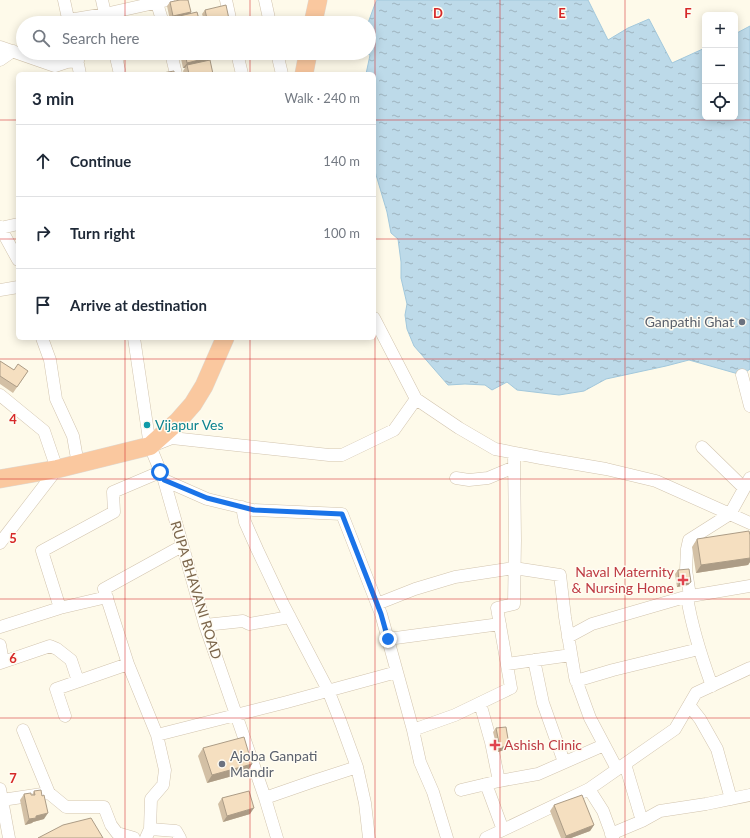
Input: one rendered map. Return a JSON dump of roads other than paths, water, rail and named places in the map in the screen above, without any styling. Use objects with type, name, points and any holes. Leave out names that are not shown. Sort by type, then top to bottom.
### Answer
[{"type":"highway","points":[[315,16],[318,0]]},
{"type":"highway","points":[[304,72],[307,60]]},
{"type":"highway","points":[[0,479],[57,469],[150,446],[193,404],[204,386],[224,340]]},
{"type":"street","points":[[64,0],[68,16]]},
{"type":"street","points":[[102,0],[105,16]]},
{"type":"street","points":[[226,0],[229,16]]},
{"type":"street","points":[[265,0],[268,16]]},
{"type":"street","points":[[115,16],[160,1],[161,16]]},
{"type":"street","points":[[0,47],[16,52]]},
{"type":"street","points":[[0,60],[13,51]]},
{"type":"street","points":[[38,60],[55,66],[71,60]]},
{"type":"street","points":[[57,72],[73,60]]},
{"type":"street","points":[[74,60],[79,72]]},
{"type":"street","points":[[117,60],[120,72]]},
{"type":"street","points":[[173,60],[176,72]]},
{"type":"street","points":[[239,60],[242,72]]},
{"type":"street","points":[[279,60],[282,72]]},
{"type":"street","points":[[16,224],[0,227],[16,256]]},
{"type":"street","points":[[0,290],[16,287]]},
{"type":"street","points":[[376,322],[416,399],[459,428],[495,449],[606,469],[656,481],[750,523]]},
{"type":"street","points":[[43,340],[50,360],[56,399],[73,436],[78,464]]},
{"type":"street","name":"RUPA BHAVANI ROAD","points":[[134,340],[150,446],[162,476],[205,625],[265,798],[277,838]]},
{"type":"street","points":[[742,375],[750,406]]},
{"type":"street","points":[[0,395],[44,431],[57,469],[0,543]]},
{"type":"street","points":[[150,446],[172,438],[329,455],[342,454],[394,430],[416,399]]},
{"type":"street","points":[[702,446],[747,483],[730,514],[689,540],[687,549],[688,558],[686,570],[690,612],[699,649],[712,686]]},
{"type":"street","points":[[413,730],[455,714],[511,688],[497,608],[514,604],[514,453]]},
{"type":"street","points":[[456,478],[469,480],[488,478],[514,467]]},
{"type":"street","points":[[60,608],[42,550],[114,512],[113,492],[162,476],[207,498],[242,508],[254,510],[342,514],[381,614],[413,730],[420,762],[433,792],[447,838]]},
{"type":"street","points":[[242,508],[257,550],[328,690],[341,723],[357,767],[365,803],[369,838]]},
{"type":"street","points":[[180,838],[176,831],[148,834],[151,799],[162,785],[165,770],[157,735],[128,664],[104,589],[182,546]]},
{"type":"street","points":[[377,604],[415,589],[455,577],[514,568],[560,574],[568,637],[576,681],[590,718],[604,745],[621,766],[642,821]]},
{"type":"street","points":[[568,637],[592,624],[688,596],[750,586]]},
{"type":"street","points":[[0,627],[60,608],[107,597]]},
{"type":"street","points":[[205,625],[243,621],[249,624],[290,617]]},
{"type":"street","points":[[388,639],[500,624]]},
{"type":"street","points":[[0,645],[2,662],[50,646],[57,649],[70,660],[78,681]]},
{"type":"street","points":[[576,681],[613,670],[699,649]]},
{"type":"street","points":[[507,664],[571,654]]},
{"type":"street","points":[[534,660],[543,703],[564,762]]},
{"type":"street","points":[[66,716],[56,689],[128,664]]},
{"type":"street","points":[[486,838],[589,789],[675,729],[696,693],[750,668]]},
{"type":"street","points":[[157,735],[397,672]]},
{"type":"street","points":[[480,703],[491,742],[499,781]]},
{"type":"street","points":[[689,705],[700,718],[717,749],[731,799]]},
{"type":"street","points":[[23,730],[49,793],[66,807],[104,807],[111,825],[117,833],[134,838]]},
{"type":"street","points":[[461,790],[538,774],[604,745]]},
{"type":"street","points":[[265,798],[357,767]]},
{"type":"street","points":[[486,784],[503,830]]},
{"type":"street","points":[[589,789],[603,811],[612,836],[660,811],[750,795]]},
{"type":"street","points":[[9,838],[3,823],[1,795],[49,793]]},
{"type":"water","points":[[377,0],[588,0],[608,40],[628,28],[649,19],[672,63],[702,49],[702,120],[738,120],[738,32],[750,26],[750,369],[742,375],[689,360],[606,379],[584,391],[559,395],[517,390],[507,382],[492,390],[485,385],[448,385],[414,346],[407,329],[405,315],[407,304],[401,278],[401,262],[398,239],[391,233],[387,212],[376,175],[376,72],[366,72],[369,60],[376,60],[376,16],[371,16]]},
{"type":"place","name":"Ganpathi Ghat","points":[[742,322]]},
{"type":"place","name":"Vijapur Ves","points":[[147,425]]},
{"type":"place","name":"Naval Maternity & Nursing Home","points":[[683,580]]},
{"type":"place","name":"Ashish Clinic","points":[[495,745]]},
{"type":"place","name":"Ajoba Ganpati Mandir","points":[[222,764]]}]
